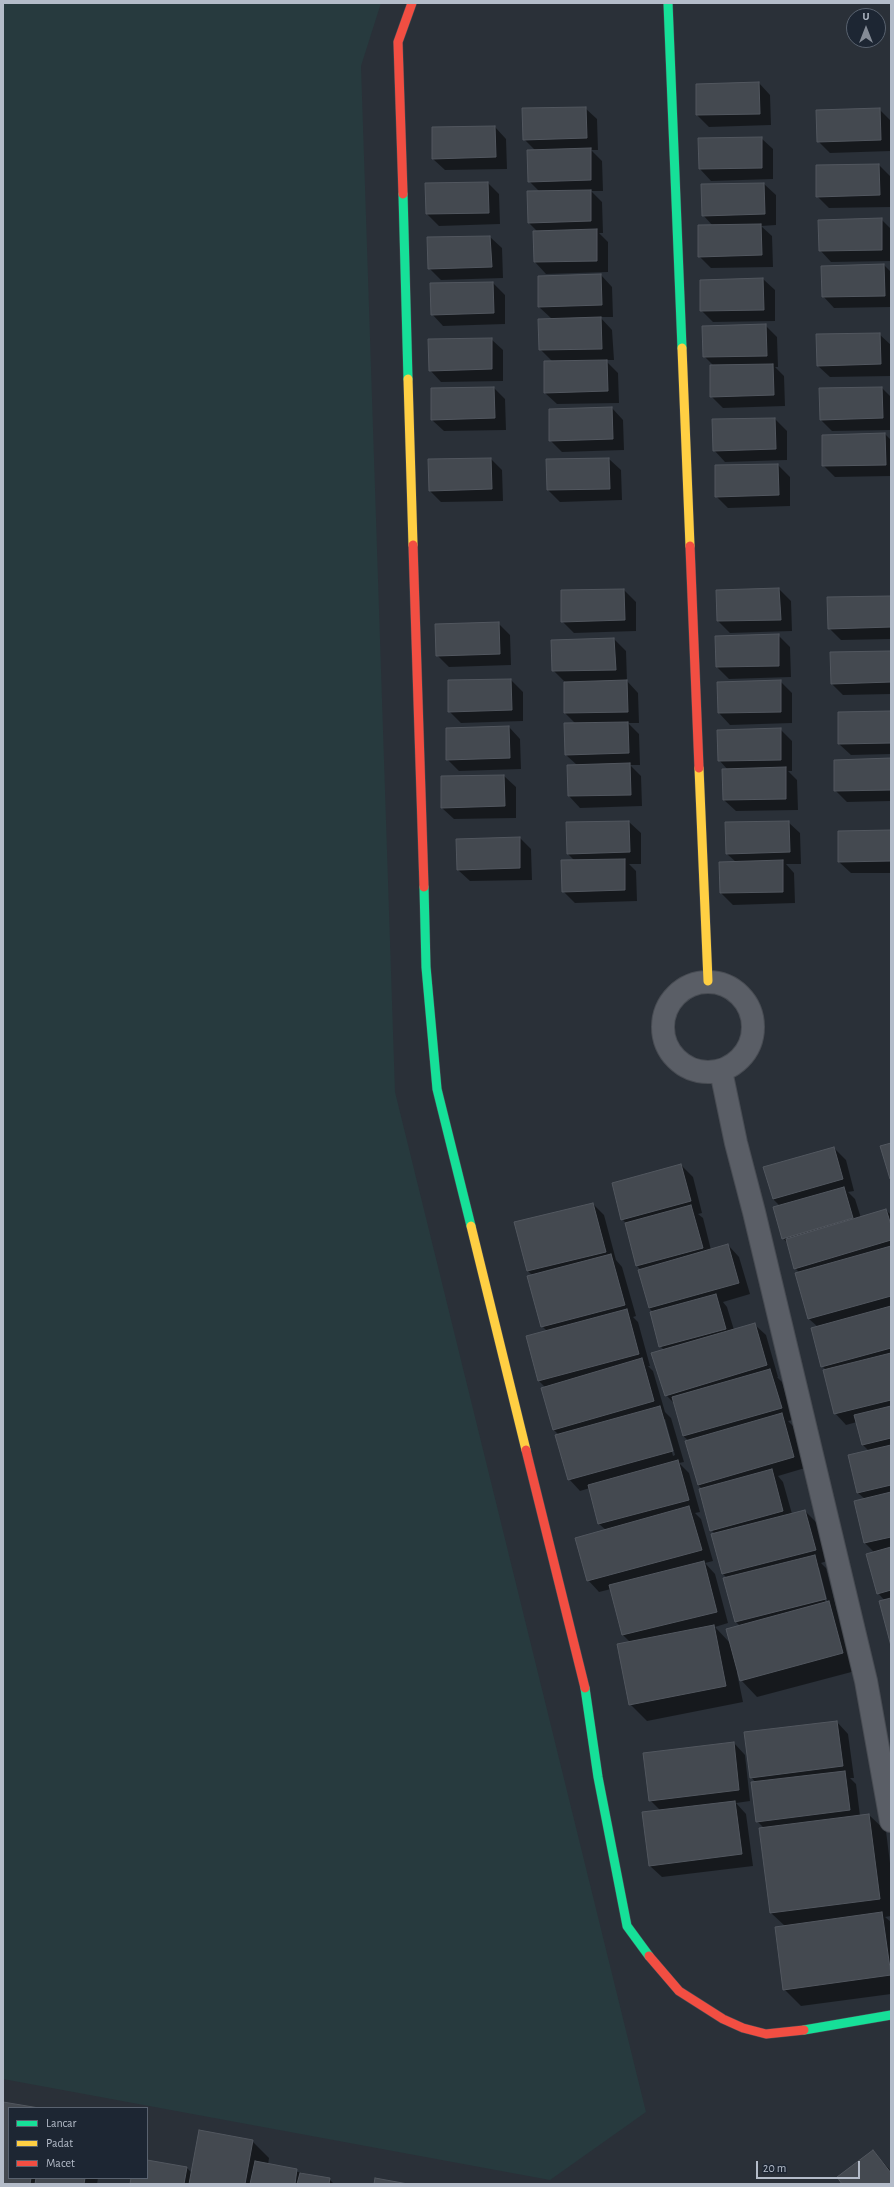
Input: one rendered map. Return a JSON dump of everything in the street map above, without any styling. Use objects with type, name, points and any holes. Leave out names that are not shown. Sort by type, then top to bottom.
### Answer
[{"type":"street","points":[[412,3],[398,42],[426,959],[430,1024],[437,1089],[586,1692],[598,1777],[618,1892],[627,1926],[657,1967],[679,1991],[723,2019],[742,2028],[766,2034],[801,2031],[891,2014]]},
{"type":"street","points":[[668,3],[708,981]]},
{"type":"street","points":[[708,981],[724,984],[738,993],[748,1006],[754,1021],[753,1037],[747,1052],[735,1064],[721,1071],[698,1072],[678,1062],[665,1044],[662,1022],[670,1002],[687,987],[708,981]]},
{"type":"street","points":[[721,1071],[736,1143],[756,1220],[866,1681],[891,1821]]},
{"type":"green space","points":[[3,3],[381,3],[361,66],[395,1092],[646,2112],[550,2180],[3,2079]]},
{"type":"building","points":[[759,82],[760,114],[696,115],[696,84]]},
{"type":"building","points":[[586,107],[587,138],[523,140],[522,108]]},
{"type":"building","points":[[880,108],[881,140],[817,142],[816,110]]},
{"type":"building","points":[[495,126],[496,157],[432,159],[432,127]]},
{"type":"building","points":[[762,137],[762,168],[699,169],[698,138]]},
{"type":"building","points":[[591,148],[591,180],[528,182],[527,150]]},
{"type":"building","points":[[879,164],[880,195],[816,197],[816,165]]},
{"type":"building","points":[[488,182],[489,213],[426,214],[425,183]]},
{"type":"building","points":[[764,183],[765,214],[702,216],[701,184]]},
{"type":"building","points":[[591,190],[591,221],[528,223],[527,191]]},
{"type":"building","points":[[882,218],[882,250],[819,251],[818,220]]},
{"type":"building","points":[[761,224],[762,255],[698,257],[698,225]]},
{"type":"building","points":[[597,229],[597,261],[534,262],[533,231]]},
{"type":"building","points":[[490,236],[492,267],[428,269],[427,237]]},
{"type":"building","points":[[884,264],[885,296],[822,297],[821,266]]},
{"type":"building","points":[[601,274],[602,305],[538,307],[538,276]]},
{"type":"building","points":[[763,278],[764,310],[700,311],[700,280]]},
{"type":"building","points":[[493,282],[494,313],[431,315],[430,283]]},
{"type":"building","points":[[601,317],[602,349],[539,350],[538,319]]},
{"type":"building","points":[[766,324],[767,356],[703,357],[702,326]]},
{"type":"building","points":[[880,333],[881,364],[817,366],[816,334]]},
{"type":"building","points":[[492,338],[492,369],[429,371],[428,339]]},
{"type":"building","points":[[607,360],[608,391],[544,393],[544,361]]},
{"type":"building","points":[[773,364],[774,395],[710,397],[710,365]]},
{"type":"building","points":[[494,387],[495,418],[431,420],[431,388]]},
{"type":"building","points":[[882,387],[883,418],[820,420],[819,388]]},
{"type":"building","points":[[612,407],[613,439],[549,441],[549,409]]},
{"type":"building","points":[[775,418],[776,449],[713,451],[712,419]]},
{"type":"building","points":[[885,433],[886,465],[822,466],[822,435]]},
{"type":"building","points":[[491,458],[492,489],[429,491],[428,459]]},
{"type":"building","points":[[609,458],[610,489],[547,490],[546,459]]},
{"type":"building","points":[[778,464],[779,495],[715,497],[715,465]]},
{"type":"building","points":[[779,588],[781,620],[717,621],[716,590]]},
{"type":"building","points":[[624,589],[625,620],[561,622],[561,590]]},
{"type":"building","points":[[891,596],[891,627],[828,629],[827,597]]},
{"type":"building","points":[[499,622],[500,654],[436,656],[435,624]]},
{"type":"building","points":[[779,634],[779,666],[716,667],[715,636]]},
{"type":"building","points":[[614,638],[616,670],[552,671],[551,640]]},
{"type":"building","points":[[891,651],[891,682],[831,684],[830,652]]},
{"type":"building","points":[[511,679],[512,710],[448,712],[448,680]]},
{"type":"building","points":[[627,680],[628,712],[564,713],[564,682]]},
{"type":"building","points":[[781,680],[781,712],[718,713],[717,682]]},
{"type":"building","points":[[891,711],[891,743],[838,744],[838,712]]},
{"type":"building","points":[[628,722],[629,753],[565,755],[564,723]]},
{"type":"building","points":[[509,726],[510,758],[446,760],[446,728]]},
{"type":"building","points":[[781,728],[781,760],[718,761],[717,730]]},
{"type":"building","points":[[891,758],[891,790],[834,791],[834,760]]},
{"type":"building","points":[[630,763],[631,795],[568,796],[567,765]]},
{"type":"building","points":[[786,767],[786,799],[723,800],[722,769]]},
{"type":"building","points":[[504,775],[505,806],[441,808],[441,776]]},
{"type":"building","points":[[629,821],[630,852],[567,854],[566,822]]},
{"type":"building","points":[[789,821],[790,852],[726,854],[725,822]]},
{"type":"building","points":[[891,830],[891,861],[838,862],[838,831]]},
{"type":"building","points":[[520,837],[520,868],[457,870],[456,839]]},
{"type":"building","points":[[625,859],[625,890],[562,892],[561,860]]},
{"type":"building","points":[[783,860],[783,892],[720,893],[719,862]]},
{"type":"building","points":[[891,1143],[891,1178],[890,1179],[880,1146]]},
{"type":"building","points":[[834,1147],[843,1179],[773,1199],[763,1167]]},
{"type":"building","points":[[681,1164],[691,1201],[621,1220],[612,1183]]},
{"type":"building","points":[[844,1187],[853,1218],[782,1239],[773,1207]]},
{"type":"building","points":[[593,1203],[606,1252],[527,1271],[514,1222]]},
{"type":"building","points":[[691,1205],[703,1248],[636,1266],[625,1223]]},
{"type":"building","points":[[886,1209],[891,1225],[891,1240],[794,1269],[786,1239]]},
{"type":"building","points":[[728,1244],[739,1283],[649,1308],[638,1270]]},
{"type":"building","points":[[891,1246],[891,1296],[808,1319],[795,1273]]},
{"type":"building","points":[[611,1254],[625,1305],[541,1327],[527,1276]]},
{"type":"building","points":[[716,1294],[726,1329],[659,1347],[650,1312]]},
{"type":"building","points":[[891,1306],[891,1348],[821,1367],[811,1328]]},
{"type":"building","points":[[627,1309],[639,1354],[538,1381],[526,1336]]},
{"type":"building","points":[[755,1323],[767,1365],[665,1396],[651,1353]]},
{"type":"building","points":[[891,1353],[891,1400],[834,1414],[823,1370]]},
{"type":"building","points":[[642,1358],[654,1401],[553,1430],[541,1388]]},
{"type":"building","points":[[770,1369],[782,1408],[683,1436],[672,1397]]},
{"type":"building","points":[[660,1406],[673,1451],[568,1480],[555,1435]]},
{"type":"building","points":[[891,1406],[891,1438],[862,1445],[854,1415]]},
{"type":"building","points":[[782,1413],[794,1457],[698,1485],[685,1441]]},
{"type":"building","points":[[891,1445],[891,1485],[857,1493],[848,1455]]},
{"type":"building","points":[[678,1460],[689,1500],[598,1524],[588,1485]]},
{"type":"building","points":[[772,1469],[783,1511],[710,1531],[699,1489]]},
{"type":"building","points":[[891,1492],[891,1537],[864,1543],[854,1501]]},
{"type":"building","points":[[689,1506],[702,1550],[587,1581],[575,1538]]},
{"type":"building","points":[[805,1510],[816,1550],[722,1574],[711,1534]]},
{"type":"building","points":[[891,1547],[891,1590],[877,1594],[866,1554]]},
{"type":"building","points":[[815,1555],[826,1599],[735,1622],[723,1578]]},
{"type":"building","points":[[704,1561],[717,1612],[622,1635],[609,1585]]},
{"type":"building","points":[[891,1598],[891,1646],[879,1601]]},
{"type":"building","points":[[829,1601],[843,1653],[740,1681],[726,1629]]},
{"type":"building","points":[[714,1625],[726,1686],[629,1705],[617,1644]]},
{"type":"building","points":[[837,1721],[843,1766],[750,1778],[744,1732]]},
{"type":"building","points":[[734,1742],[739,1790],[649,1801],[643,1753]]},
{"type":"building","points":[[845,1771],[850,1810],[756,1822],[751,1782]]},
{"type":"building","points":[[735,1801],[742,1854],[649,1866],[642,1812]]},
{"type":"building","points":[[869,1814],[880,1899],[770,1913],[759,1828]]},
{"type":"building","points":[[882,1912],[891,1975],[783,1990],[775,1927]]},
{"type":"building","points":[[3,2102],[33,2107],[8,2107],[8,2179],[31,2179],[30,2184],[3,2184]]},
{"type":"building","points":[[199,2130],[253,2140],[245,2184],[189,2184]]},
{"type":"building","points":[[873,2150],[891,2173],[891,2184],[842,2184],[837,2177]]},
{"type":"building","points":[[148,2160],[187,2167],[184,2184],[130,2184],[131,2179],[148,2179]]},
{"type":"building","points":[[255,2161],[297,2169],[295,2184],[250,2184]]},
{"type":"building","points":[[300,2173],[330,2178],[329,2184],[297,2184]]},
{"type":"building","points":[[375,2178],[408,2184],[374,2184]]},
{"type":"building","points":[[36,2179],[85,2179],[84,2184],[35,2184]]},
{"type":"traffic: fast","points":[[668,3],[682,348]]},
{"type":"traffic: fast","points":[[403,194],[408,379]]},
{"type":"traffic: fast","points":[[424,887],[426,967],[437,1089],[471,1226]]},
{"type":"traffic: fast","points":[[585,1688],[598,1777],[627,1926],[649,1956]]},
{"type":"traffic: fast","points":[[804,2030],[891,2015]]},
{"type":"traffic: slow","points":[[682,348],[690,546]]},
{"type":"traffic: slow","points":[[408,379],[413,545]]},
{"type":"traffic: slow","points":[[699,768],[708,981]]},
{"type":"traffic: slow","points":[[471,1226],[526,1450]]},
{"type":"traffic: jam","points":[[403,194],[398,42],[412,3]]},
{"type":"traffic: jam","points":[[413,545],[424,887]]},
{"type":"traffic: jam","points":[[690,546],[699,768]]},
{"type":"traffic: jam","points":[[526,1450],[585,1688]]},
{"type":"traffic: jam","points":[[649,1956],[679,1991],[723,2019],[743,2028],[766,2034],[804,2030]]}]
